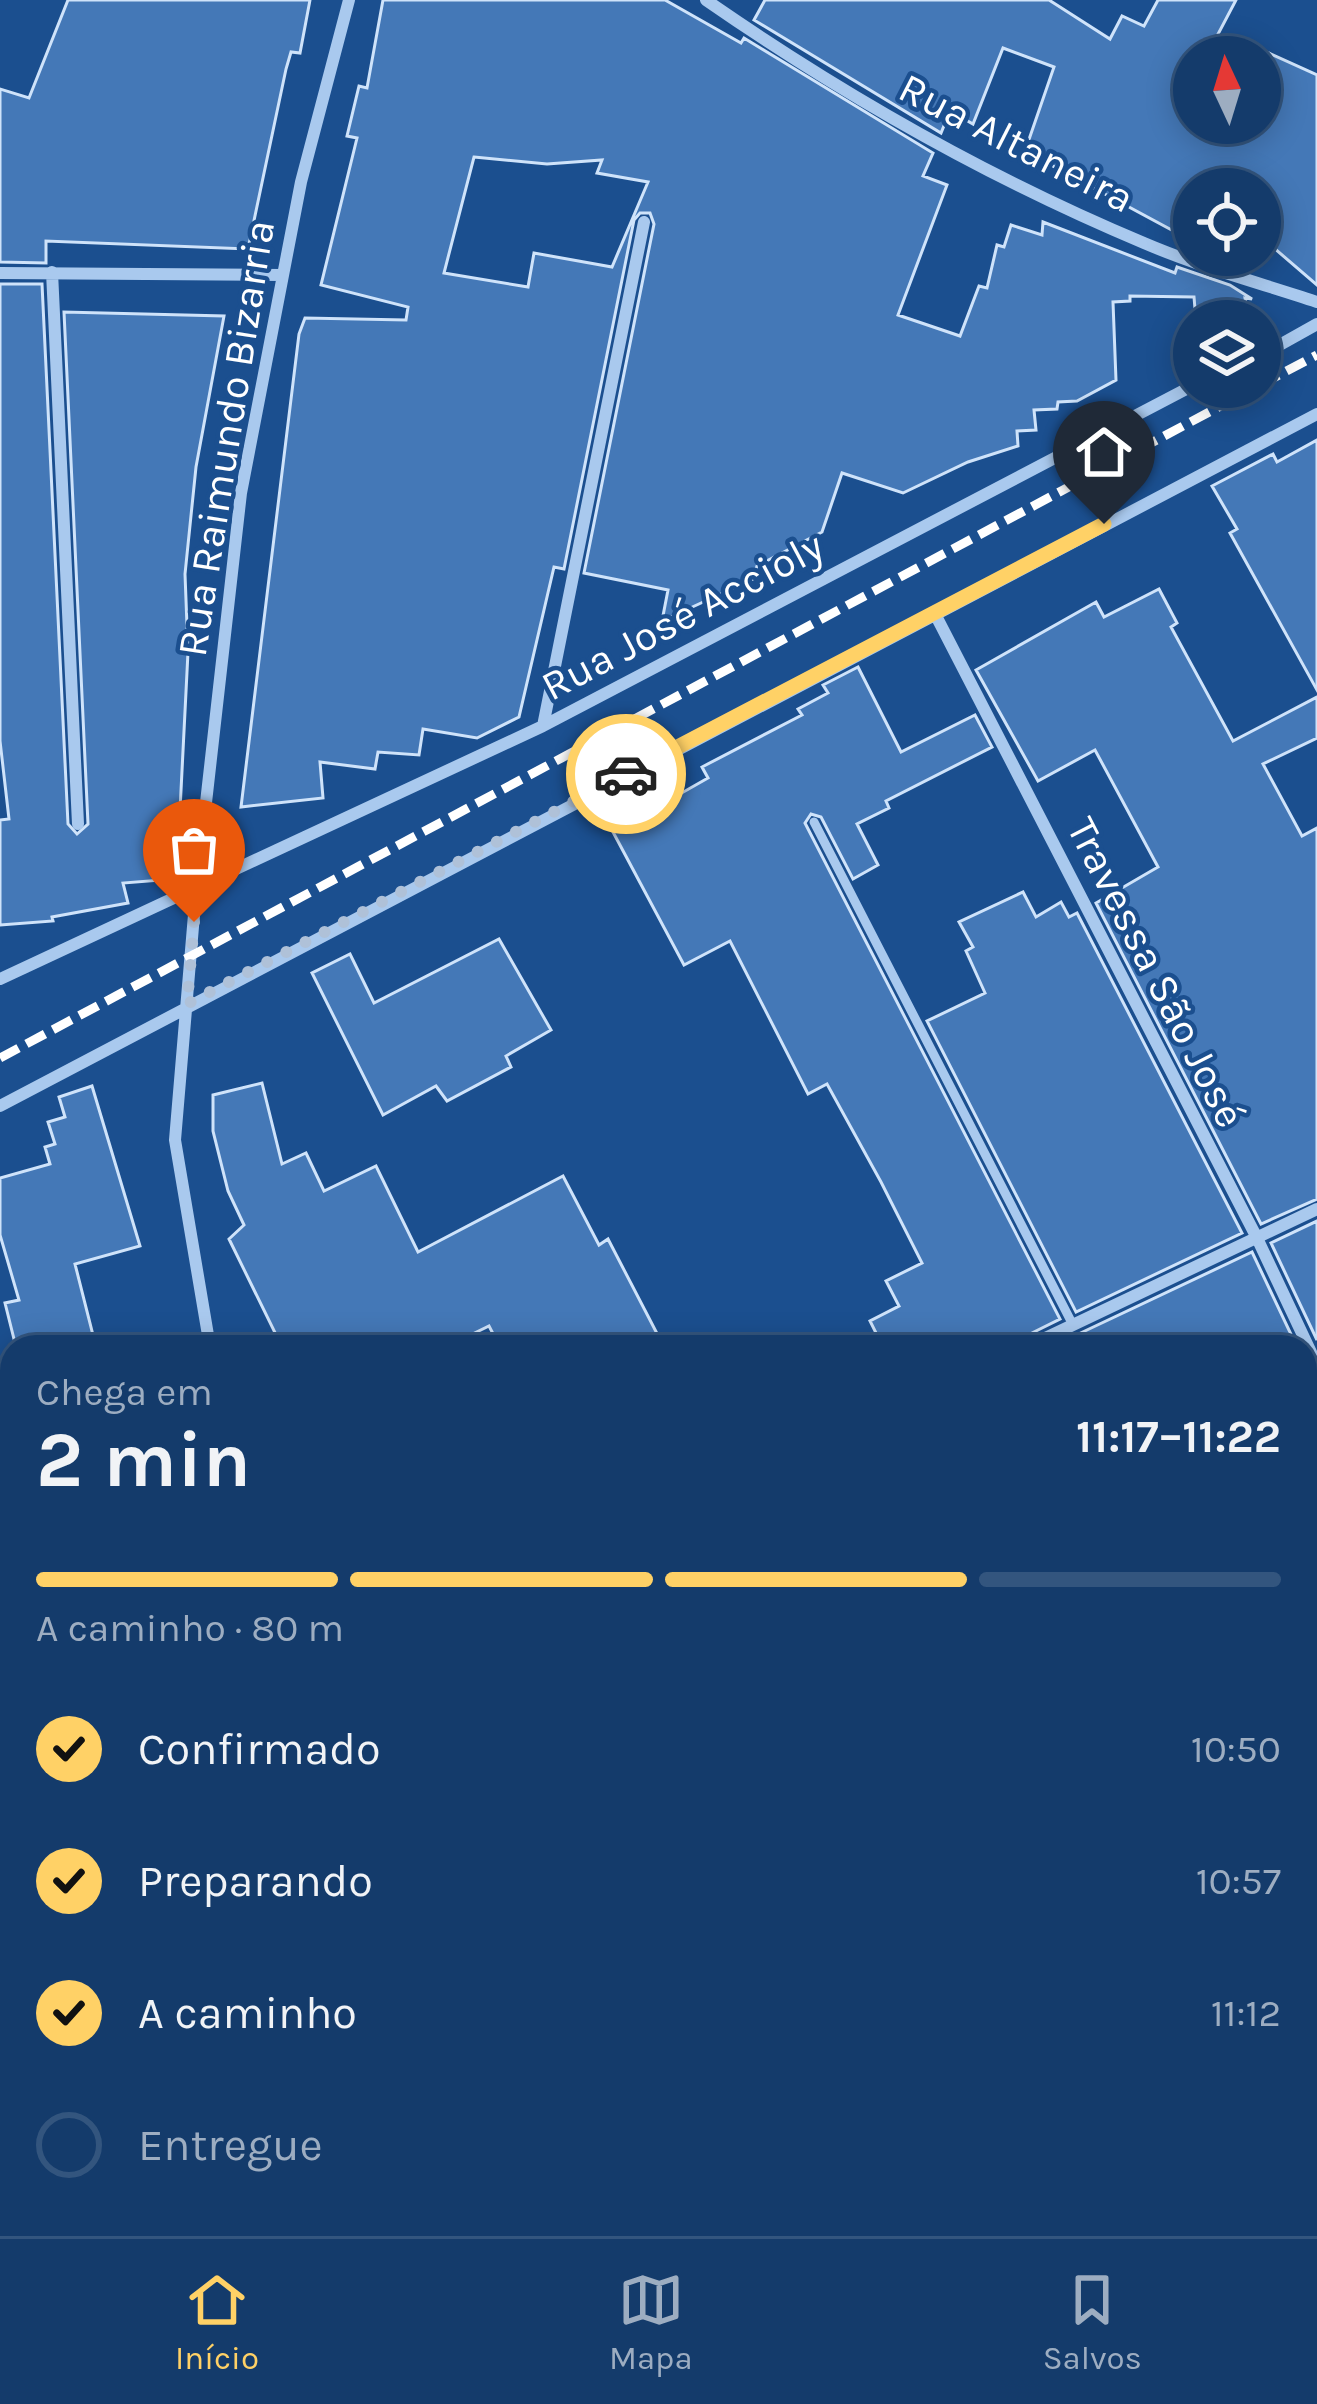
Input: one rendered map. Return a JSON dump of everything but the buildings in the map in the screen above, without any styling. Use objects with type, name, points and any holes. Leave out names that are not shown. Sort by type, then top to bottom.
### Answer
[{"type":"street","name":"Rua Raimundo Bizarria","points":[[208,1335],[176,1140],[196,891],[241,493],[281,275],[349,0]]},
{"type":"street","name":"Rua Altaneira","points":[[706,0],[771,45],[1009,181],[1147,244],[1317,302]]},
{"type":"street","points":[[543,726],[644,222]]},
{"type":"street","points":[[52,272],[78,824]]},
{"type":"street","points":[[0,273],[281,275]]},
{"type":"street","points":[[1281,344],[1317,323]]},
{"type":"street","name":"Rua José Accioly","points":[[0,979],[543,726],[1173,397]]},
{"type":"street","points":[[0,1106],[1317,414]]},
{"type":"street","name":"Travessa São José","points":[[934,612],[1303,1335]]},
{"type":"street","points":[[1052,1335],[1317,1209]]},
{"type":"lane","points":[[814,822],[1073,1325]]},
{"type":"railway","points":[[1281,374],[1317,355]]},
{"type":"railway","points":[[0,1058],[1217,408]]},
{"type":"way so far","points":[[194,922],[187,1004],[626,774]]},
{"type":"route","points":[[626,774],[1104,524]]}]
